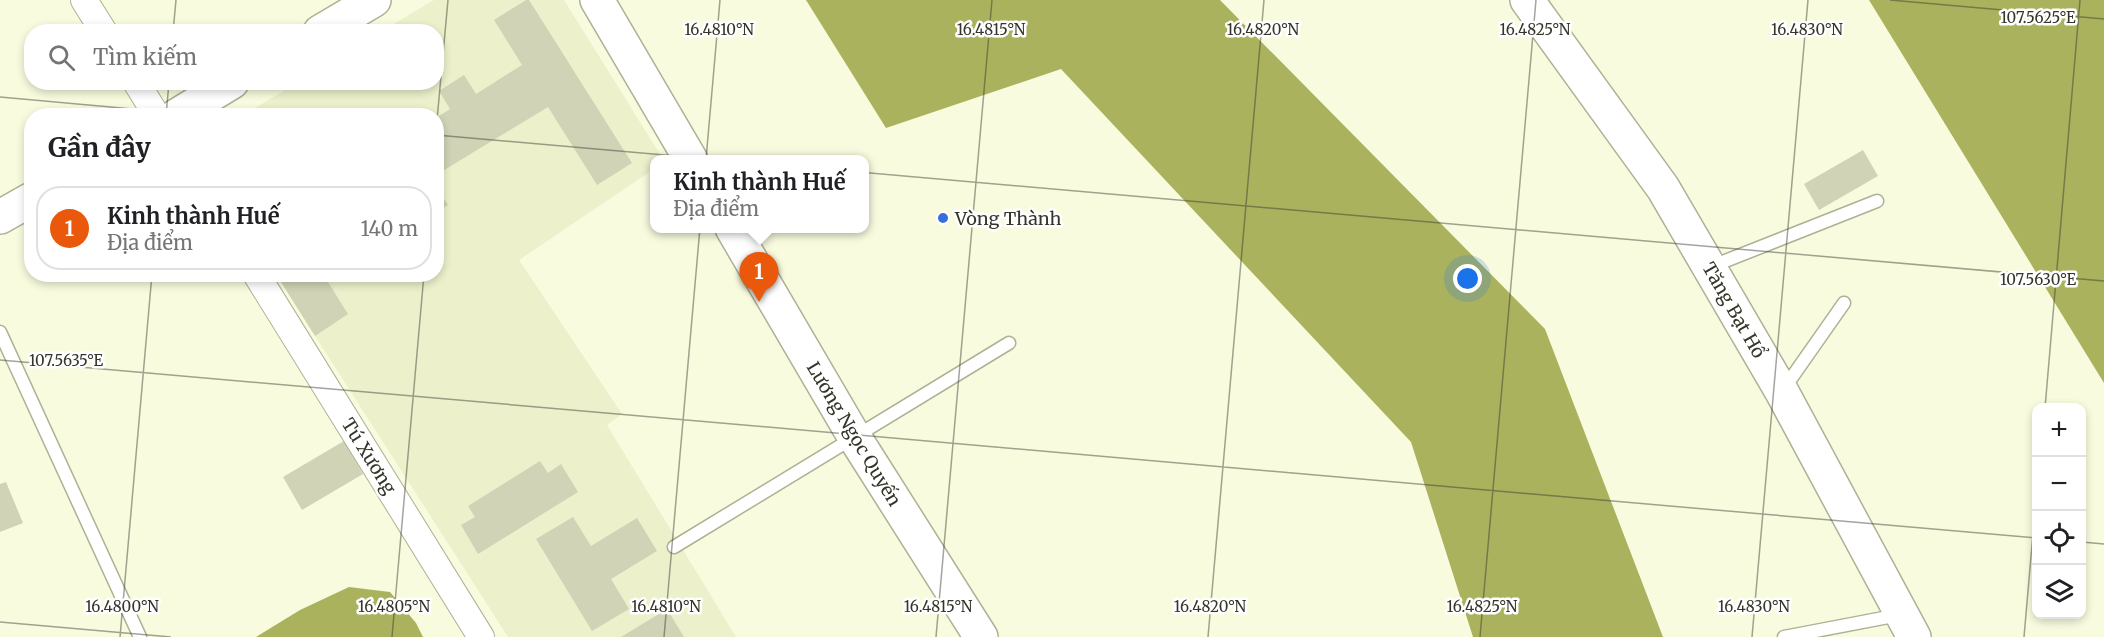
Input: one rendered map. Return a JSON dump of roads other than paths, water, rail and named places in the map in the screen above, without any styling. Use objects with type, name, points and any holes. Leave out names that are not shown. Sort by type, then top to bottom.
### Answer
[{"type":"main road","points":[[334,24],[374,0]]},
{"type":"main road","points":[[597,0],[689,155]]},
{"type":"main road","name":"Tăng Bạt Hổ","points":[[1527,0],[1663,188],[1782,392],[1907,626]]},
{"type":"main road","points":[[189,108],[219,90]]},
{"type":"main road","points":[[0,217],[24,204]]},
{"type":"main road","name":"Lương Ngọc Quyến","points":[[735,233],[855,438],[981,637]]},
{"type":"street","points":[[84,0],[99,24]]},
{"type":"street","points":[[141,90],[152,108]]},
{"type":"street","name":"Tú Xương","points":[[261,282],[481,637]]},
{"type":"lane","points":[[1709,268],[1876,201]]},
{"type":"lane","points":[[1782,392],[1844,303]]},
{"type":"lane","points":[[0,332],[140,637]]},
{"type":"lane","points":[[674,547],[1009,343]]},
{"type":"lane","points":[[1784,637],[1907,626]]},
{"type":"place","name":"Vòng Thành","points":[[943,218]]},
{"type":"place","name":"Kinh thành Huế","points":[[759,302]]}]
